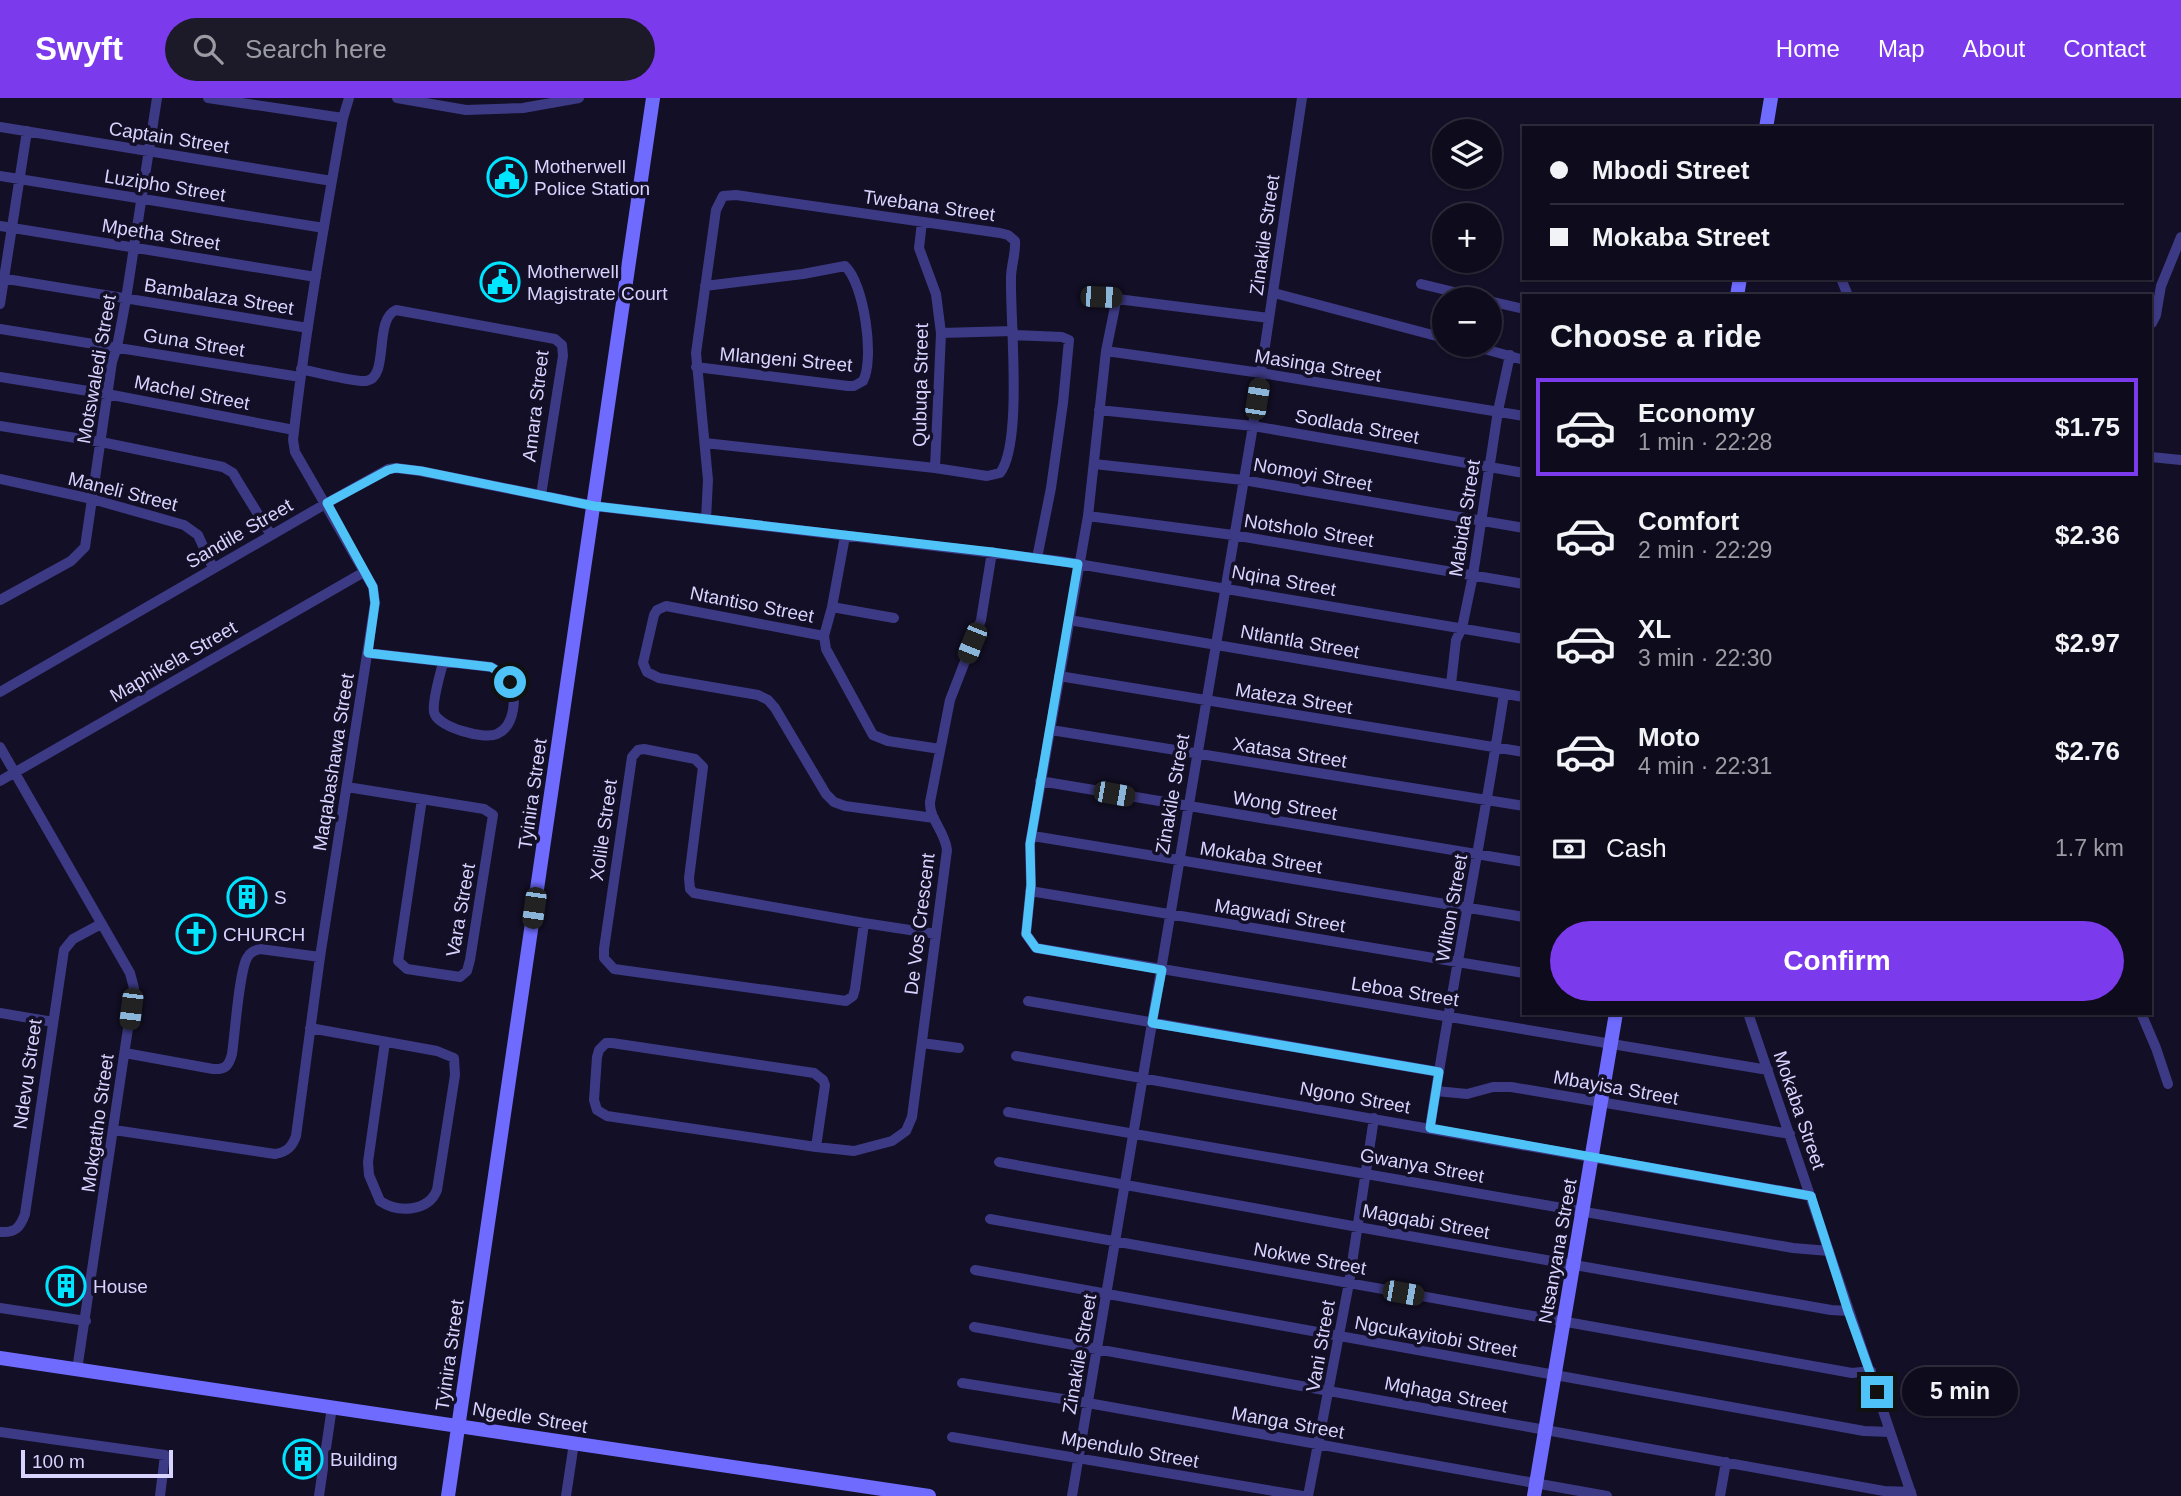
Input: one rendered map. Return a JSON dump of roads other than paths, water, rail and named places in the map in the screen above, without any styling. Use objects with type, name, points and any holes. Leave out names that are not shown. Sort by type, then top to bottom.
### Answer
[{"type":"street","name":"Motswaledi Street","points":[[1,597],[77,557],[85,547],[112,362],[126,299],[157,98]]},
{"type":"street","points":[[208,98],[343,118]]},
{"type":"street","name":"Maqabashawa Street","points":[[114,1130],[275,1154],[291,1147],[296,1136],[320,957],[375,595],[327,503],[293,446],[300,373],[343,118],[349,98]]},
{"type":"street","points":[[397,98],[466,110],[523,108],[579,98]]},
{"type":"street","name":"Tyinira Street","points":[[448,1496],[653,98]]},
{"type":"street","name":"Zinakile Street","points":[[1072,1496],[1253,426],[1302,98]]},
{"type":"street","points":[[1766,126],[1771,98]]},
{"type":"street","name":"Captain Street","points":[[0,127],[332,181]]},
{"type":"street","points":[[0,304],[27,131]]},
{"type":"street","name":"Luzipho Street","points":[[0,176],[324,228]]},
{"type":"street","name":"Twebana Street","points":[[705,443],[986,476],[1000,473],[1008,458],[1012,412],[1011,281],[1016,246],[1012,237],[1000,233],[728,194],[723,196],[716,210],[696,353],[708,492],[706,519]]},
{"type":"street","name":"Qubuqa Street","points":[[922,222],[919,248],[936,295],[941,333],[935,468]]},
{"type":"street","name":"Mpetha Street","points":[[0,226],[316,277]]},
{"type":"street","points":[[2152,323],[2161,286],[2181,237]]},
{"type":"street","name":"Mlangeni Street","points":[[696,367],[848,386],[863,381],[867,368],[864,307],[851,272],[845,266],[705,286]]},
{"type":"street","name":"Bambalaza Street","points":[[2,278],[308,328]]},
{"type":"street","points":[[1421,284],[1433,287]]},
{"type":"street","points":[[1274,293],[1432,335]]},
{"type":"street","points":[[1101,297],[1269,318]]},
{"type":"street","points":[[1030,891],[1030,844],[1088,516],[1106,351],[1117,297]]},
{"type":"street","points":[[1502,304],[1522,309]]},
{"type":"street","name":"Amara Street","points":[[300,373],[370,380],[378,367],[386,319],[396,310],[555,339],[562,345],[563,356],[541,495]]},
{"type":"street","name":"Guna Street","points":[[0,328],[300,373]]},
{"type":"street","points":[[941,333],[1013,333],[1062,337],[1069,340],[1060,427],[1037,558]]},
{"type":"street","name":"Masinga Street","points":[[1106,351],[1522,416]]},
{"type":"street","points":[[1502,353],[1522,359]]},
{"type":"street","name":"Mabida Street","points":[[1451,684],[1456,640],[1462,628],[1473,575],[1498,411],[1510,355]]},
{"type":"street","name":"Machel Street","points":[[0,377],[107,394],[294,430]]},
{"type":"street","name":"Sodlada Street","points":[[1099,410],[1253,426],[1522,473]]},
{"type":"street","points":[[0,426],[218,465],[228,470],[237,480],[271,535]]},
{"type":"street","points":[[2152,457],[2181,460]]},
{"type":"street","name":"Nomoyi Street","points":[[1094,464],[1243,480],[1522,528]]},
{"type":"street","name":"Sandile Street","points":[[0,692],[381,472],[396,468],[594,506],[845,536]]},
{"type":"street","name":"Maneli Street","points":[[0,479],[92,499],[176,522],[192,529],[198,535],[213,568]]},
{"type":"street","name":"Notsholo Street","points":[[1088,516],[1233,535],[1522,583]]},
{"type":"street","points":[[824,636],[845,536]]},
{"type":"street","name":"Nqina Street","points":[[845,536],[1078,564],[1522,639]]},
{"type":"street","name":"De Vos Crescent","points":[[816,1147],[825,1085],[824,1080],[814,1073],[612,1043],[606,1043],[599,1050],[594,1100],[597,1110],[607,1116],[816,1147],[854,1151],[901,1137],[910,1125],[912,1117],[947,850],[946,840],[934,818],[930,802],[953,690],[981,620],[992,552]]},
{"type":"street","name":"Maphikela Street","points":[[0,781],[364,572]]},
{"type":"street","name":"Ntantiso Street","points":[[934,818],[839,805],[826,794],[768,700],[758,695],[652,675],[644,668],[654,615],[657,610],[666,606],[824,636],[826,649],[873,735],[888,741],[940,749]]},
{"type":"street","points":[[832,607],[894,618]]},
{"type":"street","name":"Ntlantla Street","points":[[1069,620],[1522,697]]},
{"type":"street","points":[[368,653],[491,667],[510,682],[513,693],[513,709],[506,728],[488,736],[449,727],[438,719],[434,714],[434,705],[443,663]]},
{"type":"street","name":"Mateza Street","points":[[1059,677],[1522,752]]},
{"type":"street","name":"Wilton Street","points":[[1430,1128],[1504,694]]},
{"type":"street","name":"Xatasa Street","points":[[1051,730],[1522,806]]},
{"type":"street","name":"Mokgatho Street","points":[[0,747],[133,979],[134,988],[114,1130],[77,1370]]},
{"type":"street","name":"Xolile Street","points":[[864,923],[855,989],[853,996],[846,1002],[614,969],[604,958],[604,949],[632,757],[638,750],[644,749],[695,759],[703,767],[689,878],[690,889],[694,893],[936,934]]},
{"type":"street","name":"Wong Street","points":[[1040,781],[1522,862]]},
{"type":"street","name":"Vara Street","points":[[346,786],[484,809],[493,815],[470,960],[467,971],[460,977],[407,969],[398,961],[422,799]]},
{"type":"street","name":"Mokaba Street","points":[[1033,836],[1522,918]]},
{"type":"street","name":"Magwadi Street","points":[[1030,891],[1522,973]]},
{"type":"street","name":"Leboa Street","points":[[1030,891],[1026,934],[1036,948],[1768,1069]]},
{"type":"street","name":"Ndevu Street","points":[[0,1232],[17,1229],[25,1214],[64,950],[73,939],[101,925]]},
{"type":"street","points":[[125,1053],[224,1069],[232,1054],[243,971],[251,952],[260,949],[320,957]]},
{"type":"street","points":[[1028,1001],[1439,1072]]},
{"type":"street","points":[[0,1013],[53,1021]]},
{"type":"street","name":"Ntsanyana Street","points":[[1535,1490],[1616,1015]]},
{"type":"street","name":"Mokaba Street","points":[[1749,1015],[1912,1494]]},
{"type":"street","points":[[2142,1015],[2168,1084]]},
{"type":"street","points":[[310,1028],[385,1042],[448,1054],[454,1058],[456,1065],[437,1190],[429,1202],[413,1208],[393,1207],[380,1201],[369,1175],[368,1162],[385,1042]]},
{"type":"street","points":[[922,1043],[959,1048]]},
{"type":"street","name":"Ngono Street","points":[[1016,1056],[1811,1196]]},
{"type":"street","name":"Mbayisa Street","points":[[1436,1091],[1467,1094],[1501,1086],[1790,1134]]},
{"type":"street","name":"Gwanya Street","points":[[1008,1112],[1793,1248],[1829,1251]]},
{"type":"street","name":"Vani Street","points":[[1308,1496],[1349,1283],[1374,1118]]},
{"type":"street","name":"Magqabi Street","points":[[999,1161],[1125,1186],[1848,1311]]},
{"type":"street","name":"Nokwe Street","points":[[990,1219],[1852,1373],[1871,1371]]},
{"type":"street","name":"Ngcukayitobi Street","points":[[975,1270],[1850,1428],[1890,1432]]},
{"type":"street","points":[[0,1308],[86,1321]]},
{"type":"street","name":"Mqhaga Street","points":[[974,1328],[1912,1494]]},
{"type":"street","name":"Ngedle Street","points":[[0,1359],[929,1496]]},
{"type":"street","name":"Manga Street","points":[[962,1383],[1088,1403],[1319,1446],[1535,1490],[1607,1496]]},
{"type":"street","points":[[319,1496],[332,1407]]},
{"type":"street","points":[[0,1432],[165,1455],[160,1496]]},
{"type":"street","name":"Mpendulo Street","points":[[952,1437],[1303,1496]]},
{"type":"street","points":[[566,1496],[574,1443]]},
{"type":"street","points":[[1720,1496],[1726,1462]]},
{"type":"place","name":"Motherwell Police Station","points":[[507,177]]},
{"type":"place","name":"Motherwell Magistrate Court","points":[[500,282]]},
{"type":"place","name":"S","points":[[247,897]]},
{"type":"place","name":"CHURCH","points":[[196,934]]},
{"type":"place","name":"House","points":[[66,1286]]},
{"type":"place","name":"Building","points":[[303,1459]]}]
